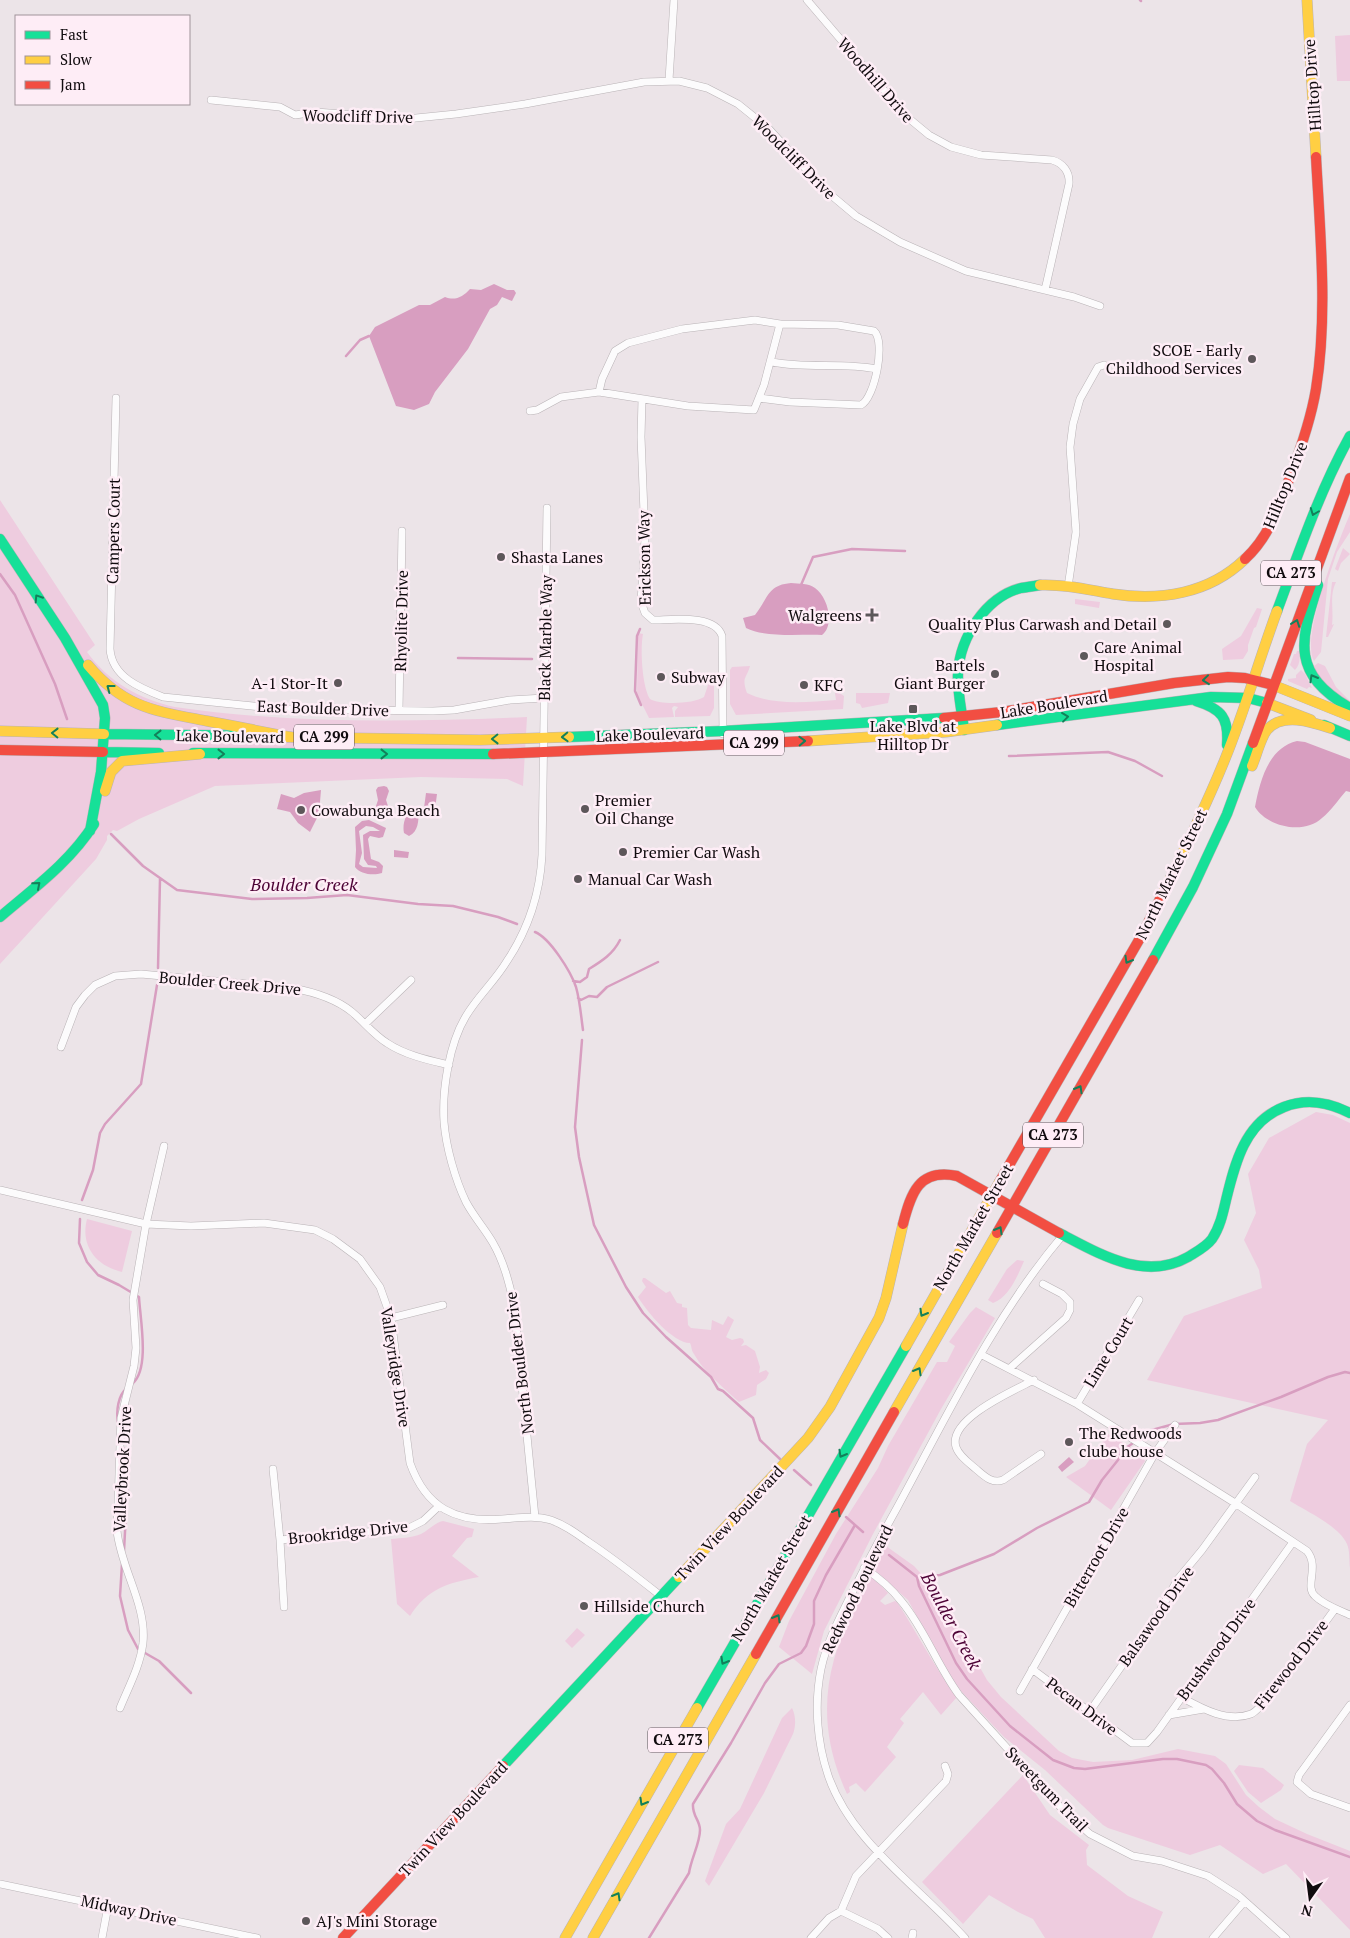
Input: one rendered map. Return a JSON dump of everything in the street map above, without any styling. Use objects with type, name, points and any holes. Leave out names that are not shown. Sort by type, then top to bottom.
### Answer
[{"type":"main road","name":"Hilltop Drive","points":[[964,730],[958,680],[961,653],[970,631],[988,608],[1003,596],[1019,588],[1042,584],[1155,597],[1178,594],[1202,587],[1231,570],[1251,553],[1264,537],[1278,509],[1312,410],[1317,386],[1320,349],[1321,304],[1317,156],[1307,0]]},
{"type":"main road","name":"North Market Street","points":[[565,1938],[1143,933],[1198,822],[1225,759],[1248,698],[1268,635],[1318,502],[1333,467],[1350,436]]},
{"type":"main road","name":"North Market Street","points":[[593,1938],[1193,887],[1227,814],[1350,478]]},
{"type":"main road","points":[[1350,495],[1316,590],[1304,640],[1305,658],[1312,678],[1320,689],[1350,708]]},
{"type":"main road","points":[[0,539],[65,638],[102,705],[105,718],[103,752],[97,799],[90,831]]},
{"type":"main road","points":[[65,638],[102,682],[121,696],[141,707],[169,716],[202,720],[291,737]]},
{"type":"main road","name":"Lake Boulevard","points":[[0,732],[414,739],[544,738],[723,731],[963,717],[1012,711],[1174,683],[1236,677],[1273,685],[1350,716]]},
{"type":"main road","name":"Lake Boulevard","points":[[0,750],[200,754],[425,754],[544,752],[851,739],[964,730],[1211,697],[1248,698],[1267,703],[1350,736]]},
{"type":"main road","points":[[1192,700],[1216,708],[1222,714],[1228,727],[1225,759]]},
{"type":"main road","points":[[1227,814],[1252,766],[1266,730],[1282,720],[1307,721],[1330,728]]},
{"type":"main road","points":[[0,917],[69,856],[90,831],[97,818],[111,772],[122,761],[200,754]]},
{"type":"main road","name":"Twin View Boulevard","points":[[342,1938],[789,1459],[824,1417],[879,1318],[886,1298],[909,1200],[916,1188],[931,1176],[949,1174],[957,1176],[1062,1235],[1110,1257],[1134,1266],[1161,1267],[1183,1260],[1210,1241],[1222,1218],[1241,1148],[1247,1134],[1260,1120],[1278,1108],[1307,1102],[1326,1103],[1350,1113]]},
{"type":"street","points":[[669,80],[674,0]]},
{"type":"street","name":"Woodhill Drive","points":[[807,0],[906,116],[929,135],[962,151],[998,157],[1052,160],[1059,162],[1065,168],[1069,178],[1045,290]]},
{"type":"street","name":"Woodcliff Drive","points":[[211,100],[280,107],[295,115],[316,112],[398,119],[438,116],[570,97],[644,82],[669,80],[707,88],[738,104],[769,129],[825,190],[877,230],[916,250],[966,271],[1074,297],[1100,306]]},
{"type":"street","points":[[599,392],[612,354],[628,343],[682,329],[742,321],[769,321],[780,324],[838,325],[874,331],[879,337],[877,369],[870,396],[865,403],[861,405],[790,402],[759,398]]},
{"type":"street","points":[[530,411],[537,410],[561,397],[599,392],[688,406],[754,410],[772,362],[780,324]]},
{"type":"street","points":[[772,362],[792,366],[854,366],[877,369]]},
{"type":"street","points":[[1068,587],[1076,532],[1070,448],[1073,424],[1080,399],[1098,367],[1104,365]]},
{"type":"street","name":"Campers Court","points":[[113,664],[110,654],[110,638],[116,398]]},
{"type":"street","name":"Erickson Way","points":[[642,398],[641,437],[645,538],[641,583],[642,608],[646,616],[653,620],[707,622],[719,629],[722,636],[723,744]]},
{"type":"street","name":"Black Marble Way","points":[[544,738],[547,508]]},
{"type":"street","name":"Rhyolite Drive","points":[[399,710],[402,531]]},
{"type":"street","name":"East Boulder Drive","points":[[113,664],[119,673],[129,680],[145,689],[169,698],[282,709],[454,710],[510,700],[544,698]]},
{"type":"street","name":"North Boulder Drive","points":[[535,1517],[532,1471],[514,1304],[500,1256],[467,1203],[449,1151],[443,1105],[448,1065],[458,1033],[466,1017],[507,962],[530,917],[539,888],[544,738]]},
{"type":"street","name":"Boulder Creek Drive","points":[[61,1047],[76,1007],[85,995],[104,980],[130,974],[292,988],[316,992],[345,1007],[394,1048],[448,1065]]},
{"type":"street","points":[[365,1024],[411,980]]},
{"type":"street","name":"Valleybrook Drive","points":[[120,1708],[136,1673],[143,1641],[142,1620],[119,1549],[117,1527],[121,1418],[134,1366],[136,1341],[133,1320],[134,1300],[146,1224],[164,1146]]},
{"type":"street","name":"Valleyridge Drive","points":[[0,1190],[146,1224],[191,1226],[264,1223],[314,1230],[332,1239],[360,1259],[380,1287],[391,1318],[410,1463],[420,1486],[439,1506],[460,1517],[480,1521],[535,1517],[551,1520],[565,1526],[605,1553],[661,1596]]},
{"type":"street","name":"Redwood Boulevard","points":[[964,1938],[853,1823],[833,1787],[820,1743],[818,1708],[821,1670],[827,1648],[864,1568],[982,1355],[1020,1290],[1062,1235]]},
{"type":"street","points":[[1010,1368],[1066,1318],[1070,1310],[1070,1302],[1065,1297],[1043,1284]]},
{"type":"street","name":"Lime Court","points":[[1078,1404],[1139,1300]]},
{"type":"street","points":[[391,1318],[443,1306]]},
{"type":"street","points":[[982,1355],[1078,1404],[1308,1551],[1314,1561],[1311,1589],[1314,1596],[1350,1616]]},
{"type":"street","points":[[1034,1380],[1010,1392],[970,1417],[957,1434],[955,1445],[961,1456],[991,1480],[997,1482],[1003,1480],[1041,1454]]},
{"type":"street","name":"Bitterroot Drive","points":[[1020,1691],[1155,1453],[1175,1425]]},
{"type":"street","points":[[273,1470],[284,1607]]},
{"type":"street","name":"Balsawood Drive","points":[[1090,1711],[1158,1614],[1178,1578],[1202,1550],[1255,1477]]},
{"type":"street","name":"Brookridge Drive","points":[[280,1540],[409,1528],[423,1521],[439,1506]]},
{"type":"street","name":"Brushwood Drive","points":[[1132,1743],[1140,1744],[1150,1741],[1293,1542]]},
{"type":"street","name":"Sweetgum Trail","points":[[864,1568],[882,1581],[904,1603],[944,1674],[959,1695],[1064,1811],[1090,1834],[1132,1856],[1162,1861],[1208,1876],[1239,1896],[1286,1938]]},
{"type":"street","name":"Firewood Drive","points":[[1205,1709],[1227,1716],[1246,1716],[1255,1712],[1335,1609]]},
{"type":"street","name":"Pecan Drive","points":[[1032,1669],[1132,1743]]},
{"type":"street","points":[[1181,1697],[1205,1709]]},
{"type":"street","points":[[1350,1705],[1299,1775],[1297,1782],[1311,1794],[1350,1808]]},
{"type":"street","points":[[1169,1715],[1205,1709]]},
{"type":"street","points":[[811,1938],[830,1918],[841,1911],[856,1876],[946,1781],[948,1774],[945,1766]]},
{"type":"street","name":"Midway Drive","points":[[0,1884],[257,1938]]},
{"type":"street","points":[[1213,1938],[1244,1902]]},
{"type":"street","points":[[102,1938],[108,1906]]},
{"type":"street","points":[[841,1911],[878,1928],[888,1938]]},
{"type":"shaded area","points":[[1350,35],[1350,81],[1337,81],[1335,36]]},
{"type":"shaded area","points":[[494,284],[507,290],[514,290],[516,293],[512,301],[502,297],[497,305],[490,309],[468,349],[435,392],[429,404],[414,410],[396,406],[369,336],[375,327],[419,305],[430,305],[445,297],[459,298],[470,289],[481,290]]},
{"type":"shaded area","points":[[0,500],[95,645],[87,652],[105,672],[126,688],[162,704],[219,713],[307,719],[395,721],[527,717],[523,786],[507,779],[421,777],[215,786],[139,819],[117,831],[113,830],[107,836],[107,840],[96,859],[0,964]]},
{"type":"shaded area","points":[[1350,514],[1350,532],[1337,552],[1328,579],[1321,652],[1314,661],[1311,649],[1316,611],[1330,566]]},
{"type":"shaded area","points":[[1343,548],[1350,554],[1341,563],[1338,571],[1335,569]]},
{"type":"shaded area","points":[[1332,582],[1336,582],[1332,598],[1332,625],[1334,624],[1328,637],[1326,637]]},
{"type":"shaded area","points":[[783,584],[807,584],[820,592],[826,604],[829,618],[826,630],[822,635],[783,635],[763,633],[746,628],[743,618],[755,615],[772,590]]},
{"type":"shaded area","points":[[1075,599],[1100,602],[1099,608],[1075,604]]},
{"type":"shaded area","points":[[1257,608],[1262,609],[1248,645],[1248,651],[1243,659],[1223,660],[1222,649],[1241,636]]},
{"type":"shaded area","points":[[638,633],[643,634],[642,667],[645,686],[650,699],[669,703],[699,699],[704,697],[708,685],[714,677],[714,708],[710,716],[675,717],[675,711],[678,707],[674,706],[672,708],[674,717],[649,718],[637,694]]},
{"type":"shaded area","points":[[1297,651],[1299,651],[1299,662],[1295,670],[1290,665]]},
{"type":"shaded area","points":[[1318,663],[1325,666],[1336,687],[1350,703],[1334,692],[1320,678],[1314,666]]},
{"type":"shaded area","points":[[750,666],[745,681],[747,693],[768,700],[802,702],[836,700],[835,693],[838,692],[844,696],[843,709],[736,715],[730,704],[730,670],[732,667]]},
{"type":"shaded area","points":[[1301,670],[1312,688],[1309,687],[1307,689],[1288,681],[1288,679],[1296,678],[1296,675]]},
{"type":"shaded area","points":[[856,693],[890,693],[888,703],[862,708],[860,704],[856,703]]},
{"type":"shaded area","points":[[1297,741],[1305,742],[1350,759],[1350,792],[1346,791],[1322,818],[1306,826],[1296,827],[1277,824],[1268,820],[1255,807],[1263,777],[1272,758],[1287,745]]},
{"type":"shaded area","points":[[384,786],[389,791],[386,800],[389,809],[385,813],[379,813],[375,809],[378,800],[376,790],[378,787]]},
{"type":"shaded area","name":"Cowabunga Beach","points":[[321,790],[319,814],[310,832],[298,823],[290,812],[277,809],[281,794],[294,798],[304,793]]},
{"type":"shaded area","points":[[426,793],[437,794],[435,809],[424,808]]},
{"type":"shaded area","points":[[414,808],[419,812],[418,822],[415,831],[409,836],[404,833],[404,822],[409,812]]},
{"type":"shaded area","points":[[369,820],[386,828],[383,837],[370,836],[368,839],[371,859],[383,866],[382,873],[367,874],[355,867],[355,827],[362,821]],"holes":[[[366,826],[380,831],[370,831],[363,835],[364,859],[368,865],[376,866],[377,868],[363,867],[359,864],[362,853],[359,831]]]},
{"type":"shaded area","points":[[394,850],[409,852],[408,858],[394,857]]},
{"type":"shaded area","points":[[1316,1112],[1333,1115],[1350,1123],[1350,1568],[1348,1547],[1343,1537],[1330,1525],[1290,1501],[1307,1444],[1328,1420],[1147,1380],[1184,1316],[1262,1288],[1259,1270],[1244,1240],[1256,1213],[1248,1174],[1269,1138]]},
{"type":"shaded area","points":[[87,1219],[132,1231],[122,1272],[105,1265],[92,1253],[86,1238]]},
{"type":"shaded area","points":[[1017,1260],[1024,1261],[1008,1291],[993,1303],[988,1300],[1007,1269]]},
{"type":"shaded area","points":[[643,1278],[666,1293],[670,1291],[677,1303],[687,1308],[688,1325],[691,1328],[711,1330],[712,1320],[723,1325],[728,1316],[734,1320],[726,1337],[732,1340],[743,1339],[744,1342],[741,1346],[746,1345],[755,1351],[760,1367],[759,1373],[766,1370],[769,1373],[766,1379],[757,1385],[756,1395],[739,1402],[698,1361],[690,1343],[676,1338],[661,1326],[638,1297],[646,1287],[642,1281]]},
{"type":"shaded area","points":[[976,1307],[995,1318],[941,1409],[873,1534],[824,1631],[812,1674],[779,1647],[789,1621],[836,1534],[878,1468],[888,1446],[937,1362],[947,1362],[955,1346],[949,1342]]},
{"type":"shaded area","points":[[1108,1434],[1140,1453],[1145,1461],[1111,1510],[1066,1477],[1085,1466]]},
{"type":"shaded area","points":[[1069,1457],[1074,1462],[1062,1472],[1058,1467]]},
{"type":"shaded area","points":[[443,1521],[474,1529],[472,1537],[467,1538],[452,1556],[479,1577],[440,1588],[424,1599],[410,1616],[397,1604],[391,1539],[418,1535]]},
{"type":"shaded area","points":[[886,1546],[914,1566],[937,1591],[987,1680],[1001,1697],[1059,1751],[1072,1758],[1093,1762],[1132,1760],[1178,1749],[1215,1756],[1226,1764],[1246,1795],[1275,1819],[1350,1851],[1350,1930],[1286,1864],[1263,1874],[1220,1845],[1190,1855],[1103,1825],[1045,1770],[1004,1737],[961,1691],[948,1674],[908,1600],[874,1570]]},
{"type":"shaded area","points":[[870,1578],[874,1578],[888,1593],[880,1601],[885,1605],[897,1602],[957,1697],[941,1715],[923,1692],[900,1719],[904,1723],[887,1747],[896,1757],[865,1792],[856,1783],[849,1787],[850,1792],[847,1794],[837,1770],[831,1747],[827,1701],[835,1655],[843,1632]]},
{"type":"shaded area","points":[[577,1628],[585,1635],[572,1648],[565,1641]]},
{"type":"shaded area","points":[[792,1708],[795,1721],[793,1734],[764,1793],[709,1886],[705,1881],[726,1824],[740,1809],[782,1718]]},
{"type":"shaded area","points":[[1239,1765],[1263,1768],[1284,1785],[1281,1790],[1261,1803],[1248,1792],[1234,1771]]},
{"type":"shaded area","points":[[1023,1775],[1050,1815],[1089,1845],[1086,1850],[1087,1865],[1128,1896],[1163,1912],[1152,1938],[1045,1938],[1033,1919],[989,1895],[963,1924],[922,1882]]},
{"type":"waterway","points":[[346,356],[360,340],[369,336]]},
{"type":"waterway","points":[[801,585],[813,557],[852,549],[905,551]]},
{"type":"waterway","name":"Boulder Creek","points":[[0,574],[15,595],[55,684],[67,719]]},
{"type":"waterway","points":[[640,629],[637,636],[635,691],[641,705]]},
{"type":"waterway","points":[[458,658],[532,659]]},
{"type":"waterway","points":[[1009,756],[1108,752],[1135,761],[1162,776]]},
{"type":"waterway","name":"Boulder Creek","points":[[111,834],[143,866],[177,890],[252,899],[347,895],[418,904],[453,906],[498,917],[517,924]]},
{"type":"waterway","points":[[158,968],[160,879]]},
{"type":"waterway","name":"Boulder Creek","points":[[535,932],[541,935],[553,948],[565,965],[576,987],[583,1030]]},
{"type":"waterway","points":[[573,981],[580,982],[587,977],[589,969],[611,953],[620,940]]},
{"type":"waterway","points":[[578,998],[581,1000],[589,996],[597,997],[607,987],[658,962]]},
{"type":"waterway","points":[[82,1200],[93,1170],[100,1133],[105,1124],[141,1084],[157,985]]},
{"type":"waterway","name":"Boulder Creek","points":[[582,1040],[575,1127],[579,1157],[594,1225],[626,1287],[643,1313],[666,1337],[711,1377],[718,1389],[723,1391],[753,1418],[760,1440],[780,1459]]},
{"type":"waterway","points":[[80,1219],[79,1243],[87,1262],[98,1275],[139,1297],[143,1355],[138,1376],[133,1383]]},
{"type":"waterway","points":[[917,1577],[940,1575],[994,1554],[1037,1528],[1089,1502],[1123,1450],[1152,1430],[1174,1424],[1218,1420],[1281,1397],[1328,1377],[1345,1372],[1350,1373]]},
{"type":"waterway","points":[[118,1422],[118,1404],[127,1388]]},
{"type":"waterway","points":[[123,1447],[128,1475],[124,1551]]},
{"type":"waterway","name":"Boulder Creek","points":[[794,1470],[811,1485]]},
{"type":"waterway","name":"Boulder Creek","points":[[846,1517],[863,1532]]},
{"type":"waterway","points":[[649,1938],[689,1873],[699,1840],[700,1830],[693,1804],[765,1683],[779,1664],[801,1653],[806,1646],[814,1624],[814,1601],[826,1575],[855,1525]]},
{"type":"waterway","name":"Boulder Creek","points":[[889,1555],[917,1577],[919,1586],[956,1663],[967,1679],[1010,1726],[1053,1760],[1074,1768],[1085,1769],[1163,1759],[1177,1759],[1206,1765],[1224,1783],[1237,1804],[1257,1821],[1275,1830],[1350,1857]]},
{"type":"waterway","points":[[122,1564],[120,1596],[128,1630],[138,1649],[159,1661],[191,1693]]},
{"type":"traffic: fast","points":[[1277,611],[1319,500],[1350,436]]},
{"type":"traffic: fast","points":[[0,539],[65,638],[103,705],[105,718],[101,772],[90,831]]},
{"type":"traffic: fast","points":[[964,730],[958,673],[960,659],[970,633],[977,620],[997,600],[1021,588],[1040,585]]},
{"type":"traffic: fast","points":[[1318,585],[1304,640],[1305,656],[1309,669],[1318,683],[1350,708]]},
{"type":"traffic: fast","points":[[997,725],[1211,697],[1248,698],[1267,703]]},
{"type":"traffic: fast","points":[[1196,701],[1212,707],[1222,716],[1227,728],[1227,745]]},
{"type":"traffic: fast","points":[[569,737],[723,731],[944,718]]},
{"type":"traffic: fast","points":[[1324,725],[1350,736]]},
{"type":"traffic: fast","points":[[104,734],[267,736]]},
{"type":"traffic: fast","points":[[1153,960],[1193,887],[1227,814],[1253,743]]},
{"type":"traffic: fast","points":[[103,752],[159,753]]},
{"type":"traffic: fast","points":[[193,753],[493,754]]},
{"type":"traffic: fast","points":[[0,917],[63,862],[94,824]]},
{"type":"traffic: fast","points":[[1059,1233],[1105,1256],[1138,1266],[1155,1267],[1171,1264],[1188,1257],[1207,1244],[1217,1230],[1238,1158],[1251,1133],[1260,1123],[1284,1107],[1309,1102],[1334,1106],[1350,1113]]},
{"type":"traffic: fast","points":[[697,1708],[906,1346]]},
{"type":"traffic: fast","points":[[503,1766],[679,1577]]},
{"type":"traffic: slow","points":[[1307,0],[1316,157]]},
{"type":"traffic: slow","points":[[1040,585],[1068,586],[1131,596],[1166,595],[1200,587],[1216,580],[1231,571],[1245,559]]},
{"type":"traffic: slow","points":[[1161,897],[1225,759],[1277,611]]},
{"type":"traffic: slow","points":[[88,665],[114,690],[128,699],[156,710],[291,737]]},
{"type":"traffic: slow","points":[[1273,685],[1350,716]]},
{"type":"traffic: slow","points":[[1267,703],[1311,720]]},
{"type":"traffic: slow","points":[[1252,766],[1265,733],[1273,724],[1281,721],[1297,720],[1330,728]]},
{"type":"traffic: slow","points":[[808,741],[946,732],[997,725]]},
{"type":"traffic: slow","points":[[0,731],[104,734]]},
{"type":"traffic: slow","points":[[283,737],[480,740],[569,737]]},
{"type":"traffic: slow","points":[[105,791],[111,772],[122,761],[200,754]]},
{"type":"traffic: slow","points":[[906,1346],[1000,1181]]},
{"type":"traffic: slow","points":[[679,1577],[808,1438],[830,1407],[879,1318],[886,1298],[903,1224]]},
{"type":"traffic: slow","points":[[894,1412],[997,1233]]},
{"type":"traffic: slow","points":[[593,1938],[756,1654]]},
{"type":"traffic: slow","points":[[565,1938],[697,1708]]},
{"type":"traffic: jam","points":[[1245,559],[1261,541],[1277,510],[1305,433],[1316,389],[1322,332],[1321,244],[1316,157]]},
{"type":"traffic: jam","points":[[1253,743],[1350,478]]},
{"type":"traffic: jam","points":[[944,718],[1002,712],[1174,683],[1228,677],[1245,678],[1273,685]]},
{"type":"traffic: jam","points":[[493,754],[808,741]]},
{"type":"traffic: jam","points":[[0,750],[103,752]]},
{"type":"traffic: jam","points":[[1000,1181],[1143,933],[1161,897]]},
{"type":"traffic: jam","points":[[997,1233],[1153,960]]},
{"type":"traffic: jam","points":[[903,1224],[909,1202],[919,1185],[925,1179],[944,1174],[957,1176],[1059,1233]]},
{"type":"traffic: jam","points":[[756,1654],[894,1412]]},
{"type":"traffic: jam","points":[[343,1938],[503,1766]]},
{"type":"place","name":"SCOE - Early Childhood Services","points":[[1252,359]]},
{"type":"place","name":"Shasta Lanes","points":[[501,557]]},
{"type":"place","name":"Walgreens","points":[[872,615]]},
{"type":"place","name":"Quality Plus Carwash and Detail","points":[[1167,624]]},
{"type":"place","name":"Care Animal Hospital","points":[[1084,656]]},
{"type":"place","name":"Bartels Giant Burger","points":[[995,674]]},
{"type":"place","name":"Subway","points":[[661,677]]},
{"type":"place","name":"A-1 Stor-It","points":[[338,683]]},
{"type":"place","name":"KFC","points":[[804,685]]},
{"type":"place","name":"Lake Blvd at Hilltop Dr","points":[[913,709]]},
{"type":"place","name":"Premier Oil Change","points":[[585,809]]},
{"type":"place","name":"Cowabunga Beach","points":[[301,810]]},
{"type":"place","name":"Premier Car Wash","points":[[623,852]]},
{"type":"place","name":"Manual Car Wash","points":[[578,879]]},
{"type":"place","name":"The Redwoods clube house","points":[[1069,1442]]},
{"type":"place","name":"Hillside Church","points":[[584,1606]]},
{"type":"place","name":"AJ's Mini Storage","points":[[306,1921]]}]
